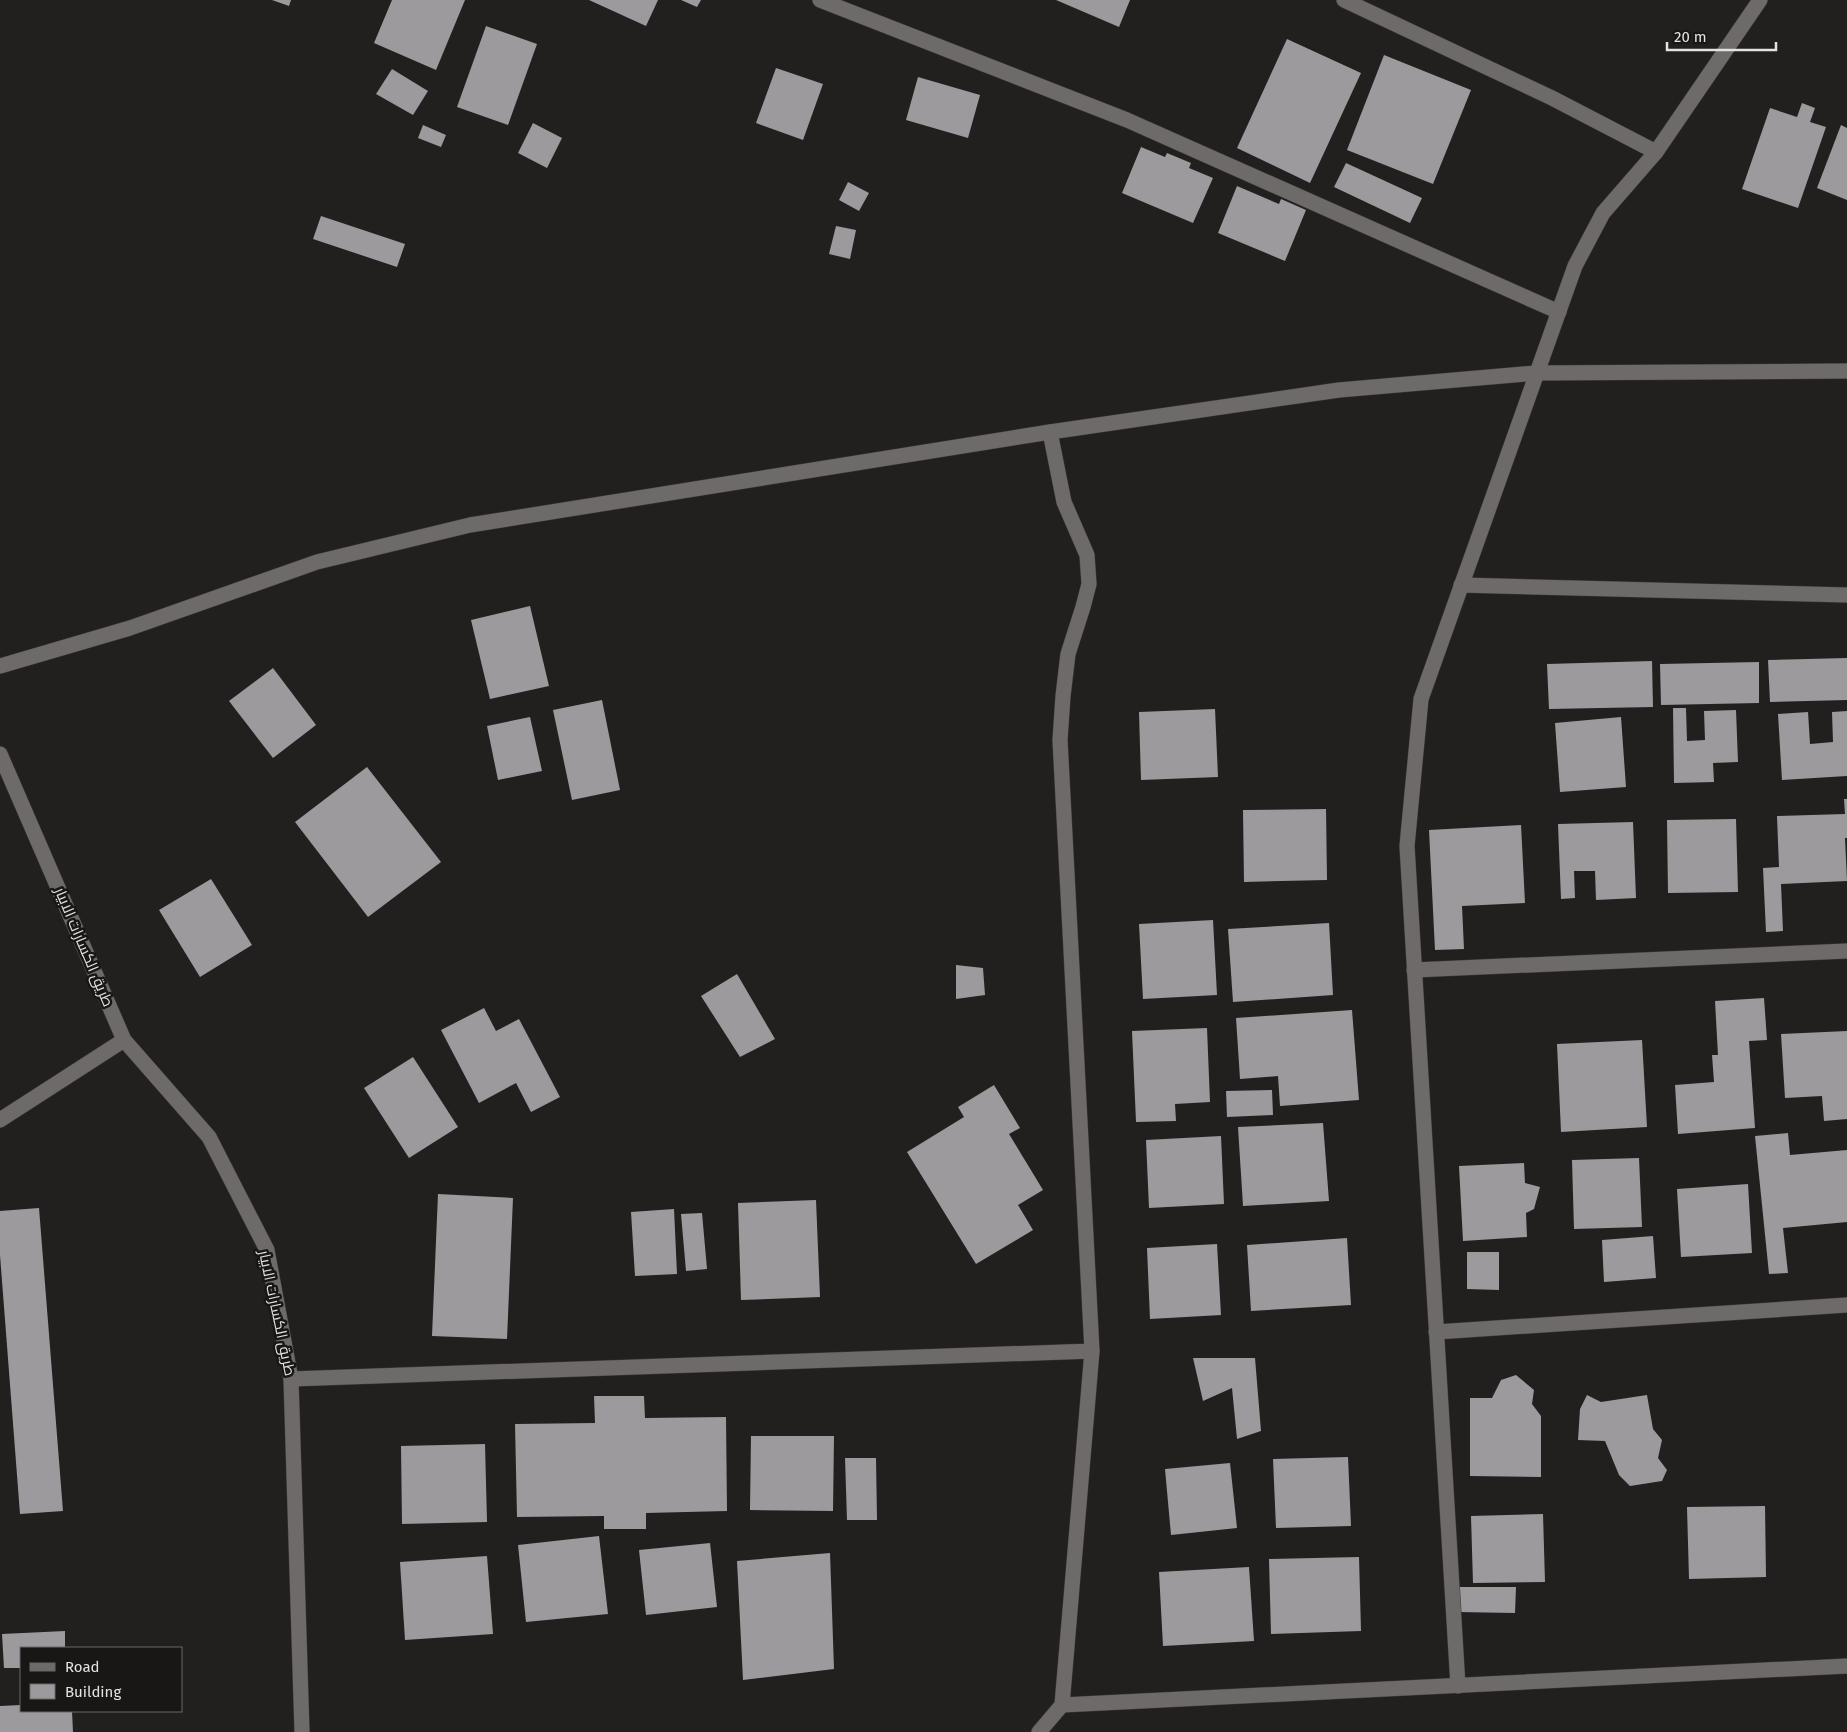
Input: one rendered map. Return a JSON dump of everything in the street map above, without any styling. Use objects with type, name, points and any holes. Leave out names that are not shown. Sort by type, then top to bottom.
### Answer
[{"type":"street","points":[[820,0],[1127,120],[1559,312]]},
{"type":"street","points":[[1344,0],[1552,98],[1656,152]]},
{"type":"street","points":[[1458,1686],[1407,846],[1421,699],[1575,266],[1603,213],[1656,152],[1760,0]]},
{"type":"street","points":[[0,666],[130,628],[317,562],[470,525],[1050,432],[1339,390],[1536,374],[1847,372]]},
{"type":"street","points":[[1039,1732],[1062,1705],[1092,1351],[1060,740],[1068,654],[1084,607],[1089,584],[1087,556],[1064,502],[1050,432]]},
{"type":"street","points":[[1461,585],[1847,595]]},
{"type":"street","name":"طريق الكسارات الابيار","points":[[0,754],[124,1040],[209,1137],[266,1250],[291,1379],[302,1732]]},
{"type":"street","points":[[1414,970],[1847,951]]},
{"type":"street","points":[[0,1120],[124,1040]]},
{"type":"street","points":[[1436,1332],[1847,1304]]},
{"type":"street","points":[[291,1379],[1092,1351]]},
{"type":"street","points":[[1062,1705],[1847,1666]]},
{"type":"building","points":[[272,0],[291,0],[289,6]]},
{"type":"building","points":[[392,0],[465,0],[436,70],[374,43]]},
{"type":"building","points":[[589,0],[658,0],[646,26]]},
{"type":"building","points":[[681,0],[701,0],[697,7]]},
{"type":"building","points":[[1056,0],[1130,0],[1119,27]]},
{"type":"building","points":[[486,26],[537,44],[508,125],[457,107]]},
{"type":"building","points":[[1287,39],[1361,73],[1310,183],[1237,148]]},
{"type":"building","points":[[1384,55],[1471,90],[1433,184],[1347,150]]},
{"type":"building","points":[[776,68],[823,84],[803,140],[756,123]]},
{"type":"building","points":[[392,69],[428,91],[413,115],[376,94]]},
{"type":"building","points":[[918,77],[980,95],[968,138],[906,120]]},
{"type":"building","points":[[1802,103],[1815,108],[1810,122],[1826,127],[1798,208],[1742,189],[1770,108],[1797,117]]},
{"type":"building","points":[[533,123],[562,138],[547,168],[518,153]]},
{"type":"building","points":[[423,125],[446,135],[441,147],[418,138]]},
{"type":"building","points":[[1841,125],[1847,128],[1847,200],[1817,188]]},
{"type":"building","points":[[1141,147],[1165,157],[1167,153],[1191,163],[1189,168],[1213,178],[1193,223],[1122,193]]},
{"type":"building","points":[[1346,163],[1422,198],[1410,223],[1334,187]]},
{"type":"building","points":[[848,182],[869,193],[859,211],[839,200]]},
{"type":"building","points":[[1237,186],[1279,204],[1281,199],[1306,210],[1285,261],[1218,233]]},
{"type":"building","points":[[321,216],[405,244],[397,267],[313,239]]},
{"type":"building","points":[[836,226],[856,230],[850,259],[829,254]]},
{"type":"building","points":[[530,606],[549,686],[490,699],[471,620]]},
{"type":"building","points":[[1847,658],[1847,700],[1770,702],[1768,660]]},
{"type":"building","points":[[1652,661],[1653,707],[1549,709],[1547,664]]},
{"type":"building","points":[[1759,662],[1759,703],[1661,705],[1660,664]]},
{"type":"building","points":[[273,668],[316,725],[273,758],[229,701]]},
{"type":"building","points":[[602,700],[620,790],[572,800],[553,710]]},
{"type":"building","points":[[1673,708],[1686,708],[1687,741],[1705,740],[1704,711],[1736,710],[1738,762],[1713,763],[1714,782],[1674,783]]},
{"type":"building","points":[[1215,709],[1218,777],[1141,780],[1139,712]]},
{"type":"building","points":[[1847,711],[1847,776],[1782,780],[1778,714],[1808,712],[1810,744],[1833,742],[1832,712]]},
{"type":"building","points":[[530,717],[542,771],[498,780],[487,726]]},
{"type":"building","points":[[1621,717],[1626,787],[1560,792],[1555,723]]},
{"type":"building","points":[[367,767],[441,862],[368,917],[295,822]]},
{"type":"building","points":[[1844,799],[1847,799],[1847,838],[1845,838],[1847,881],[1781,884],[1783,931],[1766,932],[1763,868],[1779,867],[1777,816],[1845,814]]},
{"type":"building","points":[[1326,809],[1327,880],[1244,882],[1243,810]]},
{"type":"building","points":[[1736,819],[1738,892],[1668,893],[1667,820]]},
{"type":"building","points":[[1633,822],[1636,898],[1596,900],[1595,871],[1574,871],[1575,898],[1561,899],[1558,824]]},
{"type":"building","points":[[1521,825],[1525,903],[1462,906],[1464,949],[1435,950],[1429,830]]},
{"type":"building","points":[[211,879],[252,945],[200,977],[159,910]]},
{"type":"building","points":[[1213,920],[1217,995],[1143,999],[1139,924]]},
{"type":"building","points":[[1329,923],[1333,995],[1233,1002],[1228,929]]},
{"type":"building","points":[[956,965],[983,968],[985,995],[956,999]]},
{"type":"building","points":[[737,974],[775,1039],[740,1057],[701,996]]},
{"type":"building","points":[[1764,998],[1767,1040],[1749,1041],[1755,1128],[1678,1134],[1675,1085],[1714,1082],[1712,1055],[1718,1055],[1715,1001]]},
{"type":"building","points":[[484,1008],[496,1031],[519,1019],[560,1097],[531,1112],[516,1083],[479,1103],[441,1030]]},
{"type":"building","points":[[1352,1010],[1359,1100],[1280,1106],[1278,1076],[1240,1079],[1236,1018]]},
{"type":"building","points":[[1207,1028],[1210,1102],[1175,1104],[1176,1121],[1136,1122],[1132,1031]]},
{"type":"building","points":[[1847,1031],[1847,1119],[1824,1121],[1822,1096],[1785,1098],[1781,1034]]},
{"type":"building","points":[[1642,1040],[1647,1127],[1561,1132],[1557,1044]]},
{"type":"building","points":[[413,1057],[458,1127],[409,1158],[364,1088]]},
{"type":"building","points":[[994,1085],[1020,1128],[1009,1134],[1043,1190],[1018,1205],[1033,1230],[976,1264],[907,1152],[964,1117],[958,1107]]},
{"type":"building","points":[[1272,1090],[1273,1115],[1227,1117],[1226,1091]]},
{"type":"building","points":[[1323,1123],[1329,1201],[1243,1206],[1238,1127]]},
{"type":"building","points":[[1788,1133],[1790,1155],[1847,1150],[1847,1222],[1783,1228],[1788,1273],[1769,1274],[1755,1136]]},
{"type":"building","points":[[1221,1136],[1224,1204],[1149,1208],[1146,1140]]},
{"type":"building","points":[[1639,1158],[1642,1227],[1574,1229],[1572,1160]]},
{"type":"building","points":[[1524,1163],[1525,1183],[1540,1187],[1534,1209],[1526,1213],[1527,1237],[1463,1241],[1459,1166]]},
{"type":"building","points":[[1748,1184],[1752,1253],[1681,1257],[1677,1189]]},
{"type":"building","points":[[438,1194],[513,1198],[507,1339],[432,1336]]},
{"type":"building","points":[[816,1200],[820,1297],[741,1300],[738,1203]]},
{"type":"building","points":[[39,1208],[63,1511],[20,1514],[0,1255],[0,1211]]},
{"type":"building","points":[[674,1209],[677,1274],[635,1276],[631,1212]]},
{"type":"building","points":[[702,1213],[707,1269],[686,1271],[681,1214]]},
{"type":"building","points":[[1653,1236],[1656,1278],[1604,1282],[1602,1240]]},
{"type":"building","points":[[1347,1238],[1351,1305],[1251,1311],[1247,1245]]},
{"type":"building","points":[[1217,1244],[1221,1315],[1150,1319],[1147,1248]]},
{"type":"building","points":[[1467,1252],[1499,1252],[1499,1290],[1467,1289]]},
{"type":"building","points":[[1193,1358],[1255,1358],[1261,1431],[1237,1439],[1232,1388],[1203,1401]]},
{"type":"building","points":[[1516,1375],[1534,1390],[1532,1404],[1541,1416],[1541,1477],[1470,1476],[1470,1398],[1492,1398],[1501,1380]]},
{"type":"building","points":[[1587,1395],[1601,1402],[1647,1395],[1653,1429],[1662,1440],[1658,1458],[1667,1470],[1662,1481],[1630,1486],[1619,1475],[1605,1441],[1578,1440],[1580,1409]]},
{"type":"building","points":[[594,1396],[644,1396],[645,1418],[726,1417],[727,1511],[646,1513],[646,1529],[604,1529],[604,1516],[517,1517],[515,1424],[595,1423]]},
{"type":"building","points":[[751,1436],[834,1436],[833,1511],[750,1510]]},
{"type":"building","points":[[485,1444],[487,1522],[402,1524],[401,1446]]},
{"type":"building","points":[[1348,1457],[1351,1526],[1276,1528],[1273,1459]]},
{"type":"building","points":[[845,1458],[876,1458],[877,1520],[847,1520]]},
{"type":"building","points":[[1230,1463],[1237,1528],[1171,1535],[1165,1469]]},
{"type":"building","points":[[1765,1506],[1766,1577],[1689,1579],[1687,1507]]},
{"type":"building","points":[[1543,1514],[1545,1582],[1473,1583],[1471,1516]]},
{"type":"building","points":[[599,1536],[608,1614],[526,1622],[518,1545]]},
{"type":"building","points":[[710,1543],[717,1607],[646,1615],[639,1550]]},
{"type":"building","points":[[830,1553],[834,1669],[743,1680],[737,1561]]},
{"type":"building","points":[[487,1556],[493,1634],[405,1640],[400,1562]]},
{"type":"building","points":[[1359,1557],[1361,1631],[1271,1634],[1269,1559]]},
{"type":"building","points":[[1249,1567],[1254,1641],[1163,1646],[1159,1572]]},
{"type":"building","points":[[1457,1587],[1516,1587],[1515,1613],[1457,1612]]},
{"type":"building","points":[[65,1631],[65,1647],[20,1647],[20,1668],[4,1668],[2,1634]]},
{"type":"building","points":[[20,1705],[20,1712],[72,1712],[73,1732],[0,1732],[0,1706]]}]
